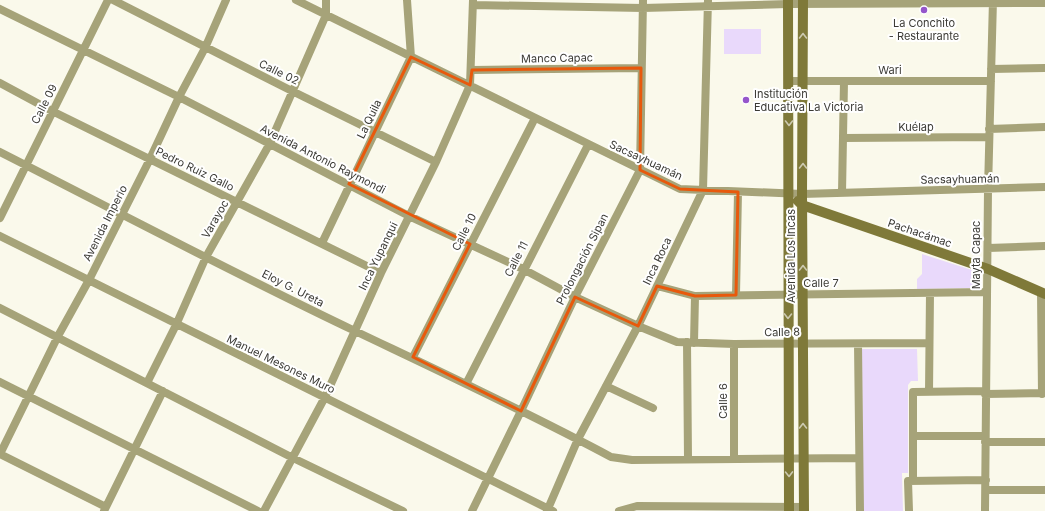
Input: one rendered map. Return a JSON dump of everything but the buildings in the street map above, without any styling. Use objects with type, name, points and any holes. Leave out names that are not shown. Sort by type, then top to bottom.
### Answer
[{"type":"street","name":"Calle 09","points":[[0,218],[108,0]]},
{"type":"street","name":"Calle 02","points":[[113,0],[205,48],[376,131],[436,162]]},
{"type":"street","name":"Avenida Imperio","points":[[0,454],[58,336],[89,280],[120,215],[150,159],[179,97],[205,48],[226,0]]},
{"type":"street","name":"Sacsayhuamán","points":[[296,0],[680,189],[802,194],[1045,188]]},
{"type":"street","name":"Varayoc","points":[[147,383],[176,325],[206,257],[269,145],[326,15],[326,0]]},
{"type":"street","name":"La Quila","points":[[322,243],[411,57],[407,0]]},
{"type":"street","points":[[473,2],[643,4],[788,2],[1045,3]]},
{"type":"street","name":"Inca Yupanqui","points":[[264,511],[325,397],[380,273],[436,162],[470,85],[472,70],[473,2]]},
{"type":"street","name":"Avenida Los Incas","points":[[788,2],[789,509]]},
{"type":"street","name":"Avenida Los Incas","points":[[803,2],[802,205],[804,509]]},
{"type":"street","name":"Mayta Capac","points":[[985,511],[988,189],[993,2]]},
{"type":"street","name":"Inca Roca","points":[[549,510],[578,439],[638,326],[703,190],[708,3]]},
{"type":"street","name":"Prolongación Sipan","points":[[472,511],[521,412],[575,297],[640,170],[643,4]]},
{"type":"street","name":"Avenida Antonio Raymondi","points":[[0,9],[179,97],[269,145],[349,184],[409,216],[523,269],[575,297],[638,326]]},
{"type":"street","name":"Manco Capac","points":[[472,70],[641,68]]},
{"type":"street","points":[[991,69],[1045,68]]},
{"type":"street","name":"Wari","points":[[788,81],[991,81]]},
{"type":"street","points":[[842,193],[844,81]]},
{"type":"street","name":"Pedro Ruiz Gallo","points":[[0,83],[52,111],[322,243],[380,273]]},
{"type":"street","name":"Calle 10","points":[[413,357],[535,118]]},
{"type":"street","name":"Kuélap","points":[[843,138],[989,133],[1045,127]]},
{"type":"street","name":"Calle 11","points":[[466,384],[523,269],[588,145]]},
{"type":"street","name":"Eloy G. Ureta","points":[[0,152],[120,215],[355,331],[413,357],[611,456],[632,460],[858,458]]},
{"type":"street","points":[[736,295],[738,192]]},
{"type":"street","name":"Pachacámac","points":[[789,193],[802,205],[988,269],[1043,293]]},
{"type":"street","name":"Manuel Mesones Muro","points":[[0,236],[549,510]]},
{"type":"street","points":[[988,248],[1045,246]]},
{"type":"street","name":"Calle 7","points":[[657,286],[695,296],[987,292]]},
{"type":"street","points":[[929,392],[930,293]]},
{"type":"street","points":[[913,481],[914,392],[1044,394],[1043,293]]},
{"type":"street","points":[[688,459],[690,343],[695,296]]},
{"type":"street","points":[[0,308],[58,336],[293,458],[403,511]]},
{"type":"street","name":"Calle 8","points":[[638,326],[677,342],[690,343],[858,344],[929,342]]},
{"type":"street","name":"Calle 6","points":[[734,344],[734,459]]},
{"type":"street","points":[[858,344],[858,458],[860,511]]},
{"type":"street","points":[[0,382],[258,511]]},
{"type":"street","points":[[606,386],[653,408]]},
{"type":"street","points":[[0,454],[105,509],[163,391]]},
{"type":"street","points":[[913,436],[1045,442]]},
{"type":"street","points":[[909,511],[908,481],[986,480]]},
{"type":"street","points":[[986,490],[1045,490]]},
{"type":"street","points":[[618,511],[637,506],[689,509],[804,509]]},
{"type":"highlighted area","points":[[411,57],[470,85],[472,70],[641,68],[640,170],[680,189],[738,192],[736,295],[695,296],[657,286],[638,326],[575,297],[521,411],[413,357],[470,244],[349,184]]},
{"type":"shaded area","points":[[724,29],[761,29],[761,54],[724,54]]},
{"type":"shaded area","points":[[922,254],[978,272],[977,288],[917,289],[917,279],[922,274]]},
{"type":"shaded area","points":[[862,349],[917,349],[918,381],[911,381],[908,385],[908,473],[902,473],[903,511],[863,511]]},
{"type":"place","name":"La Conchito - Restaurante","points":[[924,10]]},
{"type":"place","name":"Institución Educativa La Victoria","points":[[746,100]]}]
